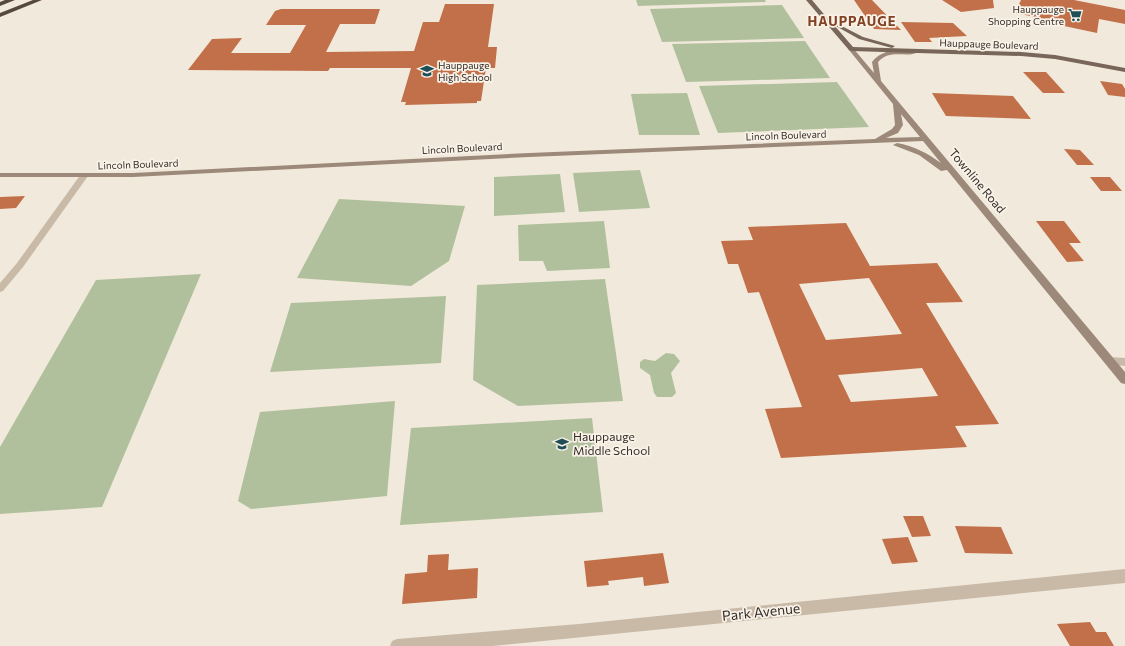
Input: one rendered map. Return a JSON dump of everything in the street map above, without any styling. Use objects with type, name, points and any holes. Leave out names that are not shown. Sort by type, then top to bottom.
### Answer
[{"type":"highway","points":[[0,4],[12,0]]},
{"type":"highway","points":[[0,15],[39,0]]},
{"type":"main road","name":"Townline Road","points":[[809,0],[851,49]]},
{"type":"main road","points":[[822,16],[861,38],[894,46],[928,51]]},
{"type":"main road","name":"Hauppauge Boulevard","points":[[851,49],[1028,54],[1056,57],[1125,70]]},
{"type":"street","name":"Townline Road","points":[[851,49],[1125,380]]},
{"type":"street","points":[[881,84],[875,62],[878,57],[889,54],[928,51]]},
{"type":"street","points":[[859,142],[878,139],[895,131],[899,126],[899,117],[895,102]]},
{"type":"street","name":"Lincoln Boulevard","points":[[0,175],[147,175],[529,155],[925,139]]},
{"type":"street","points":[[859,142],[898,145],[914,148],[959,181]]},
{"type":"street","points":[[0,289],[84,176]]},
{"type":"street","points":[[1110,362],[1125,362]]},
{"type":"street","name":"Park Avenue","points":[[396,646],[518,638],[980,589],[1125,576]]},
{"type":"green space","points":[[636,0],[765,0],[766,2],[638,6]]},
{"type":"green space","points":[[782,5],[804,38],[662,42],[650,9]]},
{"type":"green space","points":[[805,41],[830,78],[686,82],[672,44]]},
{"type":"green space","points":[[837,82],[869,127],[718,133],[699,86]]},
{"type":"green space","points":[[687,93],[700,135],[639,135],[631,94]]},
{"type":"green space","points":[[640,170],[650,208],[579,212],[573,173]]},
{"type":"green space","points":[[560,174],[565,212],[494,216],[494,177]]},
{"type":"green space","points":[[339,199],[465,206],[449,261],[411,286],[297,278]]},
{"type":"green space","points":[[604,221],[610,268],[547,271],[543,261],[519,261],[518,225]]},
{"type":"green space","points":[[201,274],[102,507],[0,514],[0,447],[96,280]]},
{"type":"green space","points":[[605,279],[623,401],[518,406],[473,380],[477,285]]},
{"type":"green space","points":[[446,296],[441,363],[270,372],[291,303]]},
{"type":"green space","points":[[666,353],[674,354],[680,361],[671,373],[676,393],[672,397],[657,397],[654,393],[650,375],[640,368],[640,362],[644,359],[655,361]]},
{"type":"green space","points":[[395,401],[387,496],[251,509],[238,501],[260,412]]},
{"type":"green space","points":[[592,418],[603,512],[400,525],[411,428]]},
{"type":"building","points":[[854,0],[872,0],[901,30],[874,29]]},
{"type":"building","points":[[942,0],[993,0],[994,8],[961,12]]},
{"type":"building","name":"Hauppauge Shopping Centre","points":[[1021,0],[1074,0],[1125,10],[1125,24],[1099,19],[1097,33],[1036,20],[1036,17],[1015,13]]},
{"type":"building","points":[[445,4],[494,4],[488,47],[497,47],[495,68],[486,68],[481,101],[477,101],[477,103],[405,105],[406,102],[401,102],[411,68],[330,68],[328,71],[188,70],[212,39],[242,38],[231,53],[290,53],[306,25],[266,25],[275,11],[281,9],[380,9],[375,24],[340,24],[326,52],[414,51],[423,22],[439,22]]},
{"type":"building","points":[[901,22],[953,23],[967,36],[929,38],[932,42],[915,42]]},
{"type":"building","points":[[1023,72],[1046,72],[1065,93],[1043,93]]},
{"type":"building","points":[[1100,81],[1122,84],[1125,89],[1125,97],[1108,95]]},
{"type":"building","points":[[932,93],[1013,96],[1031,119],[946,116]]},
{"type":"building","points":[[1064,149],[1080,150],[1094,165],[1077,165]]},
{"type":"building","points":[[1090,177],[1110,177],[1122,191],[1101,191]]},
{"type":"building","points":[[25,196],[16,208],[0,209],[0,197]]},
{"type":"building","points":[[1036,221],[1064,221],[1081,243],[1069,243],[1084,261],[1067,262]]},
{"type":"building","points":[[846,223],[870,266],[937,263],[963,302],[926,303],[999,424],[955,426],[967,447],[781,458],[765,409],[802,407],[759,292],[748,293],[738,264],[728,264],[721,241],[753,240],[748,227]],"holes":[[[869,278],[902,334],[826,340],[799,284]],[[922,368],[938,396],[851,402],[838,375]]]},
{"type":"building","points":[[903,516],[923,516],[931,536],[912,537]]},
{"type":"building","points":[[955,526],[1001,527],[1013,554],[965,553]]},
{"type":"building","points":[[908,537],[918,562],[892,564],[882,539]]},
{"type":"building","points":[[663,553],[669,583],[644,586],[643,577],[608,581],[609,585],[587,587],[584,561]]},
{"type":"building","points":[[449,554],[448,570],[478,568],[477,598],[402,604],[405,574],[427,572],[428,555]]},
{"type":"building","points":[[1090,622],[1096,632],[1106,632],[1114,646],[1070,646],[1057,624]]},
{"type":"place","name":"Hauppauge Shopping Centre","points":[[1075,15]]},
{"type":"place","name":"Hauppauge High School","points":[[427,71]]},
{"type":"place","name":"Hauppauge Middle School","points":[[562,444]]},
{"type":"district","name":"HAUPPAUGE","points":[[852,21]]}]
